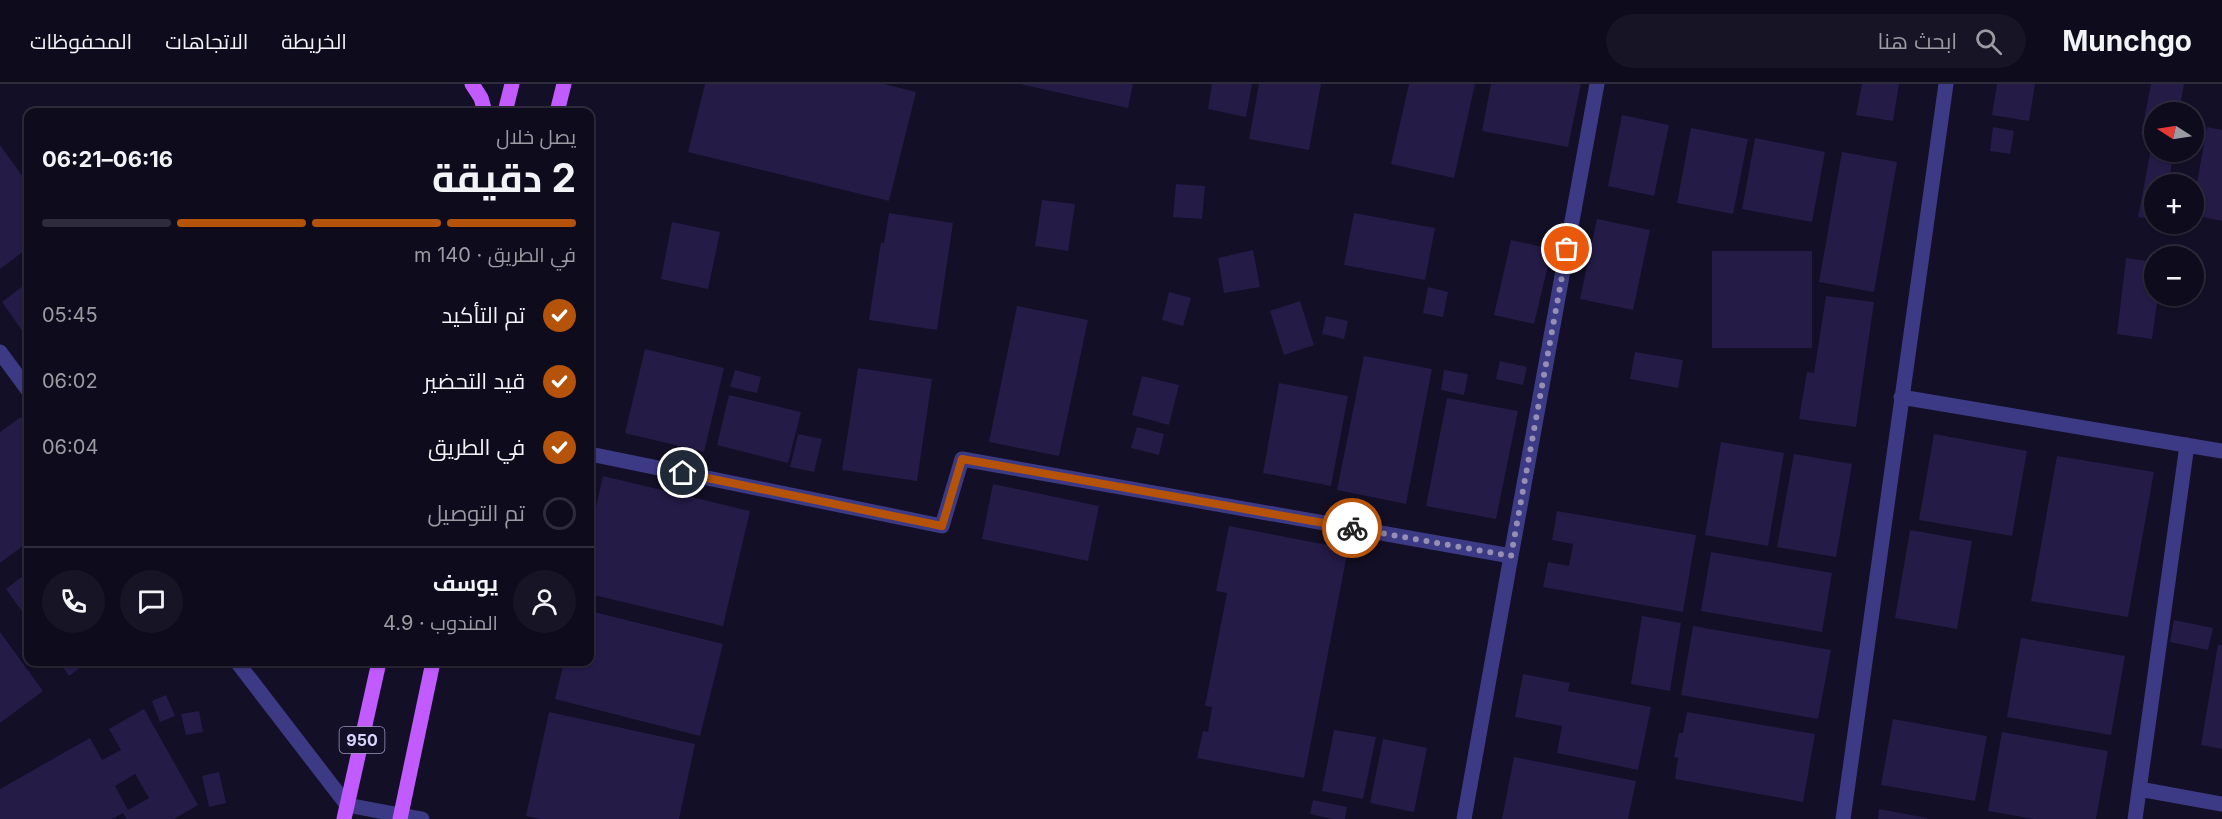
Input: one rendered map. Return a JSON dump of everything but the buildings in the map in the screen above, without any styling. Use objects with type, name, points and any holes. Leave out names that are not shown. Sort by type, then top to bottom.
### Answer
[{"type":"main road","points":[[472,84],[481,98],[484,108]]},
{"type":"main road","points":[[506,108],[512,84]]},
{"type":"main road","points":[[558,108],[564,84]]},
{"type":"main road","name":"950","points":[[346,812],[378,666]]},
{"type":"main road","points":[[401,817],[433,666]]},
{"type":"street","points":[[1464,819],[1598,84]]},
{"type":"street","points":[[1843,819],[1946,84]]},
{"type":"street","points":[[2,359],[24,385]]},
{"type":"street","points":[[1901,397],[2222,451]]},
{"type":"street","points":[[2135,819],[2187,445]]},
{"type":"street","points":[[594,455],[942,526],[962,459],[1511,556]]},
{"type":"street","points":[[240,666],[346,812],[422,819]]},
{"type":"street","points":[[2139,789],[2222,804]]},
{"type":"way so far","points":[[1352,528],[1511,556],[1567,249]]},
{"type":"route","points":[[683,473],[942,526],[962,459],[1352,528]]}]
